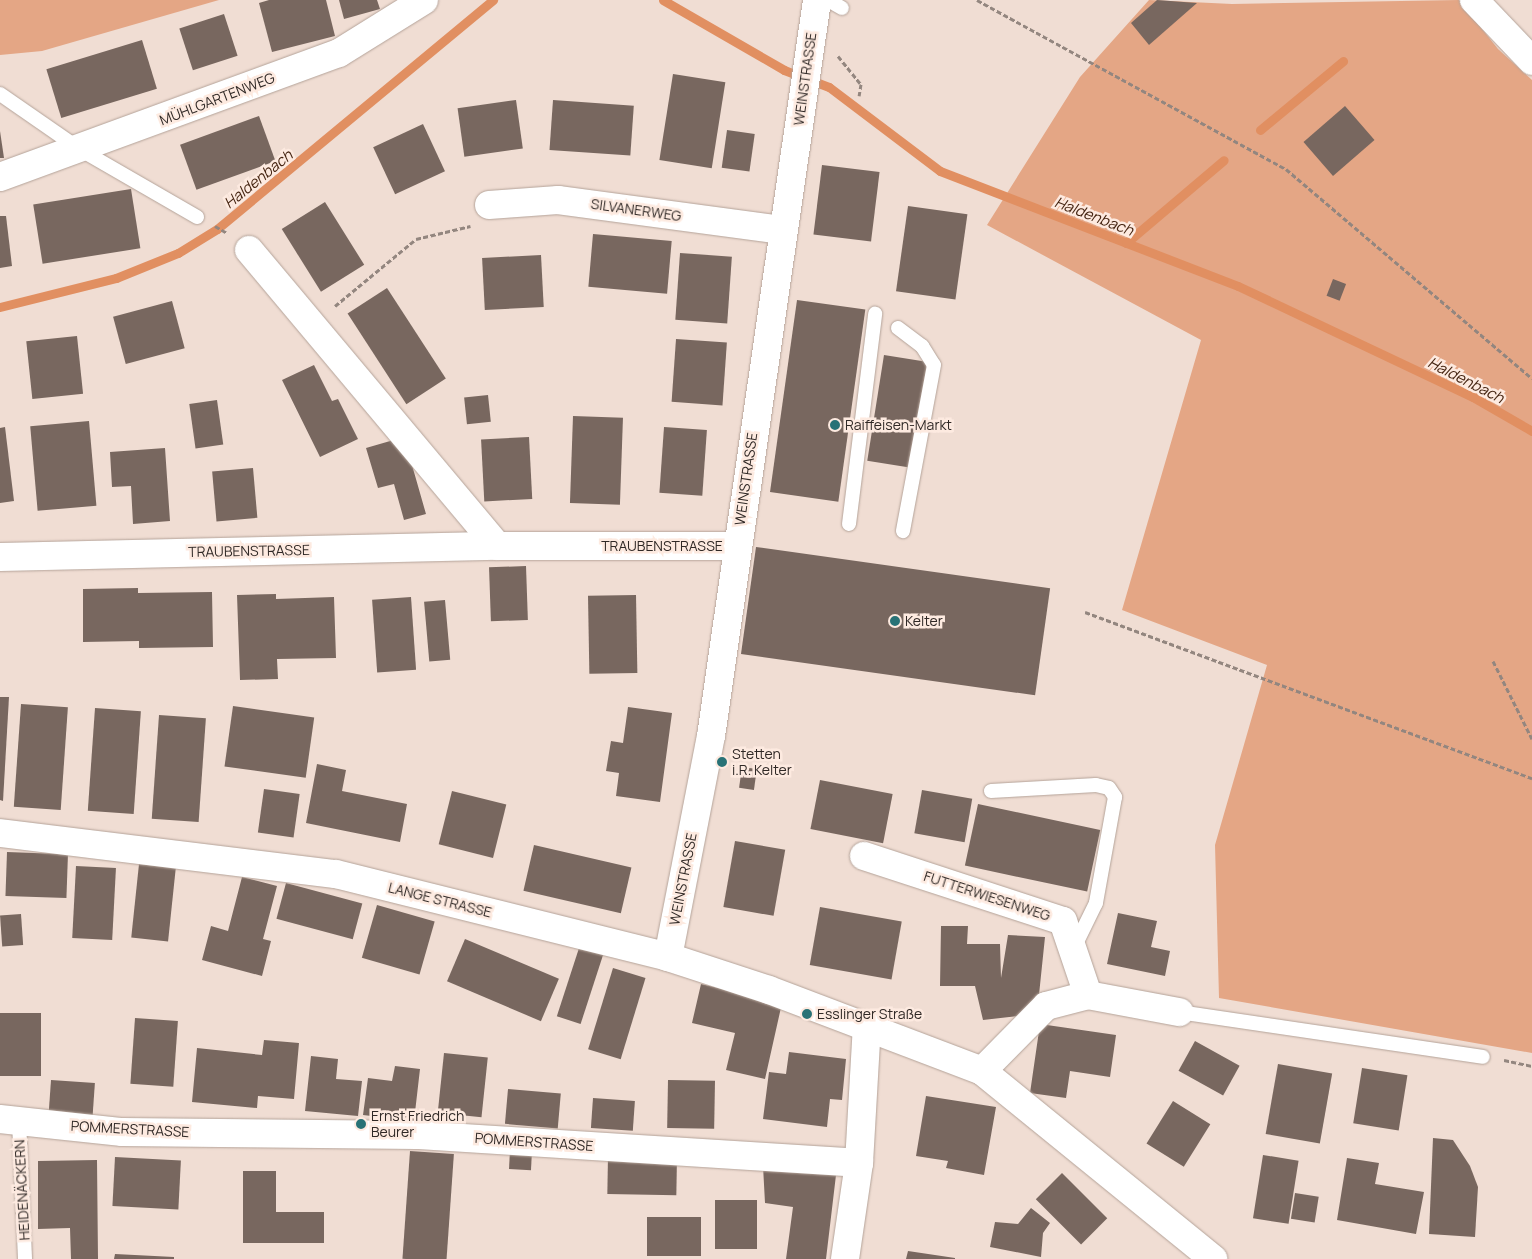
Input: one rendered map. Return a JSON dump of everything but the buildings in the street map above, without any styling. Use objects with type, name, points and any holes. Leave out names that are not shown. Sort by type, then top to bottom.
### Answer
[{"type":"street","name":"MÜHLGARTENWEG","points":[[0,177],[81,150],[339,53],[424,0]]},
{"type":"street","points":[[1474,0],[1532,61]]},
{"type":"street","name":"WEINSTRASSE","points":[[668,957],[711,736],[736,546],[810,47],[830,4]]},
{"type":"street","name":"SILVANERWEG","points":[[489,205],[558,200],[784,230]]},
{"type":"street","points":[[249,250],[314,324],[497,546]]},
{"type":"street","name":"TRAUBENSTRASSE","points":[[0,557],[497,546],[736,546]]},
{"type":"street","name":"LANGE STRASSE","points":[[0,833],[336,874],[668,957],[867,1025]]},
{"type":"street","name":"FUTTERWIESENWEG","points":[[864,856],[1063,920],[1088,996]]},
{"type":"street","points":[[982,1071],[1046,1006],[1088,996],[1179,1012]]},
{"type":"street","points":[[845,1259],[859,1163],[867,1025],[982,1071],[1213,1259]]},
{"type":"street","name":"POMMERSTRASSE","points":[[10,1120],[122,1132],[417,1135],[859,1163]]},
{"type":"lane","points":[[828,0],[830,4]]},
{"type":"lane","points":[[0,94],[81,150],[197,217]]},
{"type":"lane","points":[[849,524],[875,314]]},
{"type":"lane","points":[[898,328],[922,346],[934,365],[903,531]]},
{"type":"lane","points":[[991,791],[1096,785],[1109,788],[1115,797],[1096,903],[1072,950]]},
{"type":"lane","points":[[1179,1012],[1484,1057]]},
{"type":"lane","name":"HEIDENÄCKERN","points":[[10,1120],[25,1259]]},
{"type":"path","points":[[977,0],[1286,169],[1532,378]]},
{"type":"path","points":[[810,47],[837,54],[861,84],[859,96]]},
{"type":"path","points":[[314,324],[416,239],[469,227],[489,205]]},
{"type":"path","points":[[1085,612],[1532,778]]},
{"type":"path","points":[[1493,662],[1532,738]]},
{"type":"path","points":[[1484,1057],[1532,1066]]},
{"type":"shaded area","points":[[0,0],[219,0],[42,51],[0,55]]},
{"type":"shaded area","points":[[1149,0],[1232,4],[1459,0],[1498,49],[1532,80],[1532,1053],[1219,998],[1215,845],[1267,665],[1122,610],[1201,340],[987,225],[1080,77]]},
{"type":"waterway","name":"Haldenbach","points":[[0,307],[116,278],[178,253],[217,229],[493,0]]},
{"type":"waterway","name":"Haldenbach","points":[[663,0],[784,70],[829,87],[940,171],[1238,286],[1473,397],[1532,431]]},
{"type":"waterway","points":[[1260,130],[1343,61]]},
{"type":"waterway","points":[[1126,243],[1224,160]]},
{"type":"place","name":"Raiffeisen-Markt","points":[[835,425]]},
{"type":"place","name":"Kelter","points":[[895,621]]},
{"type":"place","name":"Stetten i.R. Kelter","points":[[722,762]]},
{"type":"place","name":"Esslinger Straße","points":[[807,1014]]},
{"type":"place","name":"Ernst Friedrich Beurer","points":[[361,1124]]}]
